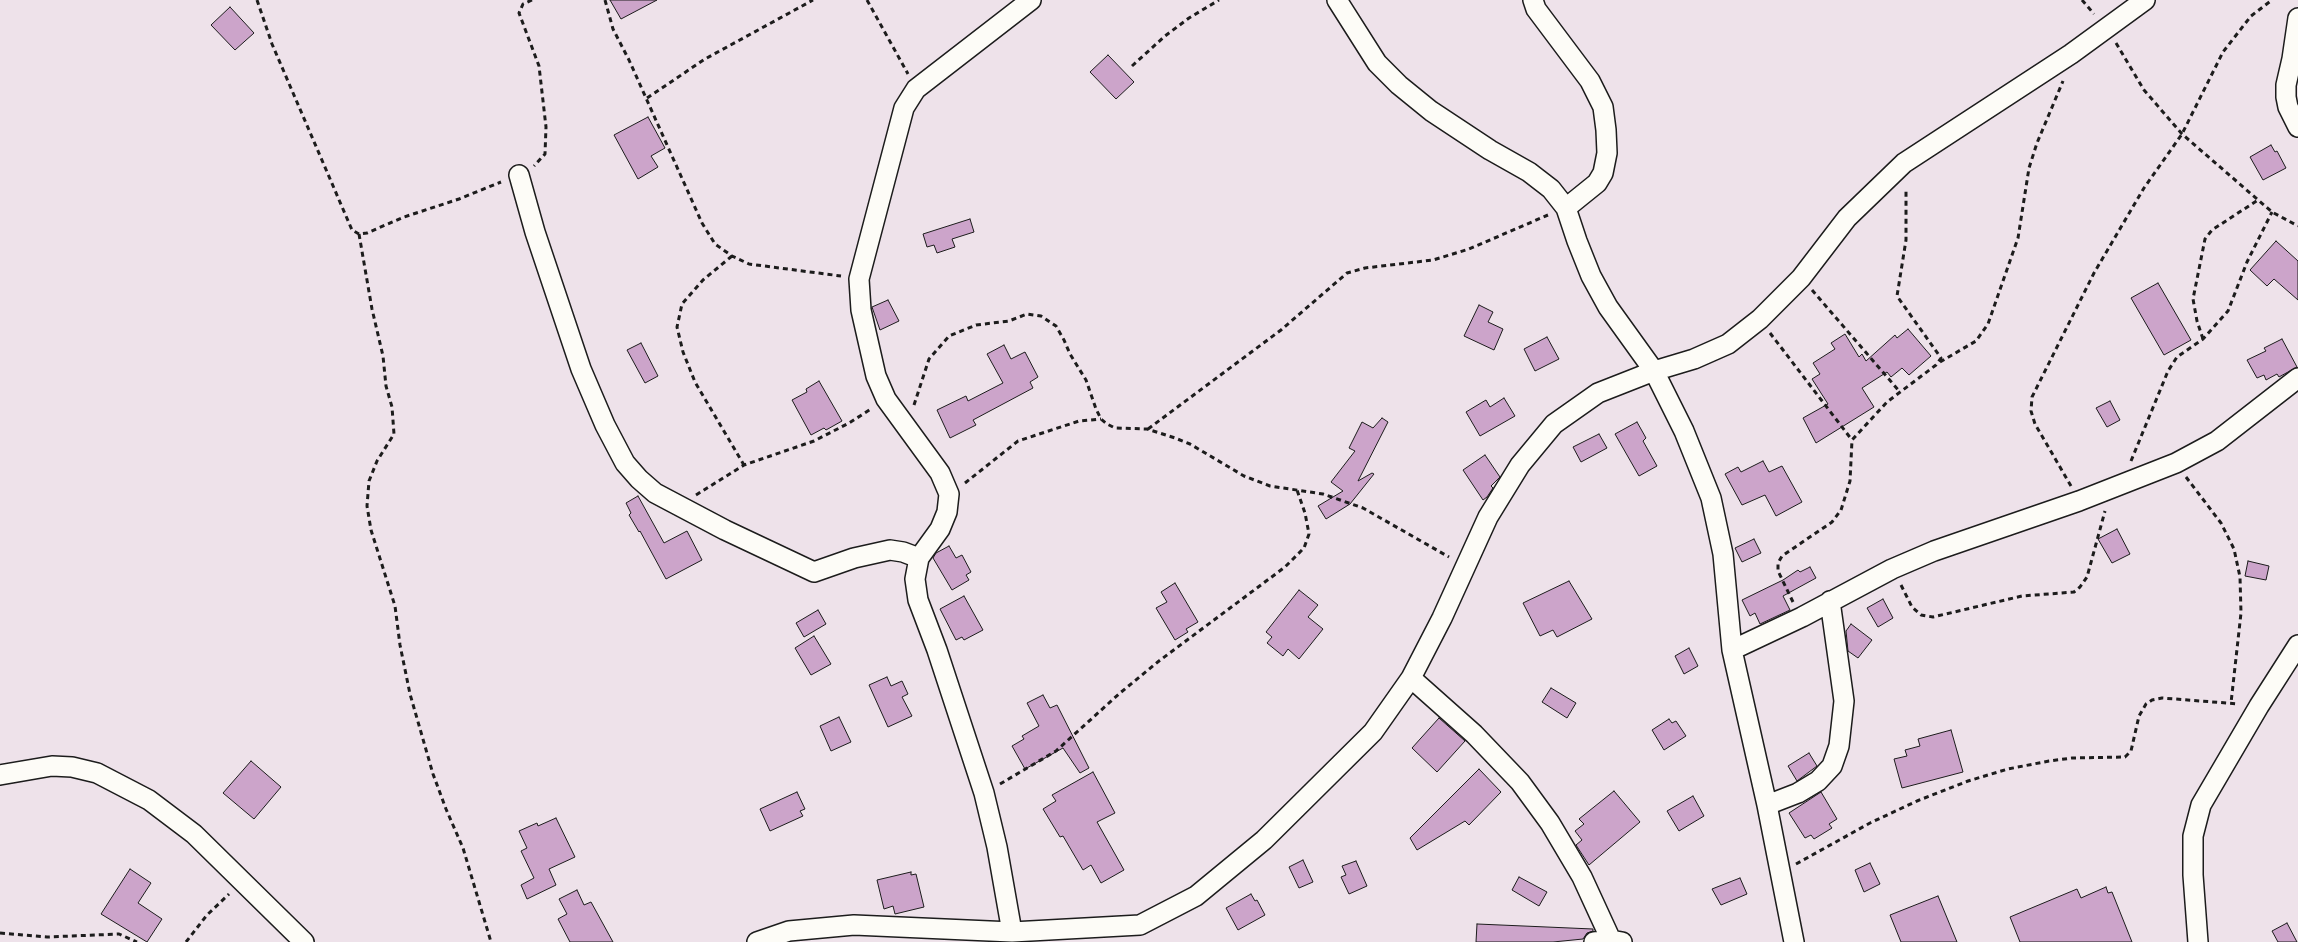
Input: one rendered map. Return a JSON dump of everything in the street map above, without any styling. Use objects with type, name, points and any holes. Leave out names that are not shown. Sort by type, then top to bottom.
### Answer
[{"type":"street","points":[[1012,932],[997,848],[984,793],[937,650],[918,600],[914,579],[918,558],[940,529],[947,512],[949,494],[940,473],[909,427],[886,399],[876,376],[861,310],[859,279],[904,108],[916,89],[1032,0]]},
{"type":"street","points":[[1337,0],[1377,63],[1399,85],[1431,111],[1490,150],[1529,172],[1551,189],[1566,208],[1591,276],[1608,307],[1654,371],[1684,431],[1711,498],[1723,554],[1732,650],[1767,805],[1794,942]]},
{"type":"street","points":[[1533,0],[1536,9],[1590,81],[1602,107],[1606,130],[1607,154],[1603,173],[1597,183],[1566,208]]},
{"type":"street","points":[[757,942],[789,931],[854,925],[1012,932],[1143,934],[1196,896],[1264,840],[1373,732],[1411,678],[1442,618],[1464,566],[1488,517],[1520,465],[1554,424],[1598,393],[1654,371],[1694,359],[1728,344],[1760,319],[1801,278],[1847,218],[1904,163],[2070,54],[2144,0]]},
{"type":"street","points":[[2298,18],[2286,85],[2288,107],[2298,127]]},
{"type":"street","points":[[519,175],[535,232],[581,369],[605,425],[625,462],[639,480],[655,493],[725,530],[814,572],[854,558],[890,550],[903,552],[918,558]]},
{"type":"street","points":[[1732,650],[1802,617],[1892,569],[1934,551],[2079,501],[2176,463],[2217,441],[2298,378]]},
{"type":"street","points":[[1767,805],[1798,793],[1818,781],[1832,766],[1839,746],[1844,701],[1830,601]]},
{"type":"street","points":[[2198,942],[2193,875],[2193,836],[2201,805],[2259,706],[2298,645]]},
{"type":"street","points":[[1411,678],[1474,734],[1520,782],[1550,823],[1582,877],[1609,941]]},
{"type":"street","points":[[0,775],[52,766],[72,767],[97,773],[149,800],[194,834],[304,942]]},
{"type":"path","points":[[257,0],[272,44],[328,176],[352,230],[360,234],[459,199],[519,175],[537,164],[545,154],[546,126],[539,66],[519,13],[523,4],[532,0]]},
{"type":"path","points":[[605,0],[613,29],[647,98],[702,224],[715,244],[732,256],[749,264],[772,269],[859,279]]},
{"type":"path","points":[[647,98],[705,59],[813,0]]},
{"type":"path","points":[[868,0],[916,89]]},
{"type":"path","points":[[1132,66],[1173,30],[1219,0]]},
{"type":"path","points":[[2079,501],[2035,424],[2031,411],[2032,397],[2094,273],[2123,222],[2182,134],[2223,52],[2251,16],[2272,0]]},
{"type":"path","points":[[2108,28],[2144,90],[2182,134],[2272,212],[2298,226]]},
{"type":"path","points":[[1802,617],[1785,588],[1778,563],[1782,556],[1832,522],[1841,510],[1850,481],[1852,440],[1877,411],[1940,362],[1976,341],[1988,324],[2018,238],[2029,168],[2037,143],[2060,89],[2070,54]]},
{"type":"path","points":[[1904,163],[1907,201],[1906,240],[1897,296],[1936,350],[1941,358],[1940,362]]},
{"type":"path","points":[[2203,339],[2193,299],[2205,239],[2212,230],[2258,200]]},
{"type":"path","points":[[1147,429],[1281,330],[1347,273],[1365,268],[1433,260],[1504,235],[1566,208]]},
{"type":"path","points":[[1892,569],[1912,607],[1921,615],[1932,617],[2022,596],[2074,592],[2080,588],[2087,577],[2116,487],[2170,367],[2177,357],[2203,339],[2228,311],[2247,262],[2272,212]]},
{"type":"path","points":[[360,234],[372,309],[383,356],[386,386],[392,408],[394,434],[377,461],[370,482],[368,506],[370,530],[395,606],[410,694],[433,774],[463,848],[491,942]]},
{"type":"path","points":[[732,256],[703,280],[682,304],[678,327],[683,352],[695,382],[744,465]]},
{"type":"path","points":[[1801,278],[1842,322],[1900,392]]},
{"type":"path","points":[[909,427],[918,389],[928,359],[949,336],[976,325],[1009,321],[1028,314],[1041,316],[1056,326],[1086,380],[1101,419],[1115,428],[1147,429],[1190,444],[1244,476],[1270,486],[1323,494],[1364,508],[1464,566]]},
{"type":"path","points":[[1760,319],[1852,440]]},
{"type":"path","points":[[680,506],[744,465],[814,441],[849,423],[886,399]]},
{"type":"path","points":[[949,494],[974,477],[1018,441],[1079,422],[1101,419]]},
{"type":"path","points":[[2176,463],[2221,523],[2234,549],[2240,577],[2242,613],[2231,703]]},
{"type":"path","points":[[984,793],[1036,765],[1056,751],[1120,693],[1159,661],[1285,567],[1304,548],[1309,534],[1305,513],[1297,490]]},
{"type":"path","points":[[1780,872],[1870,823],[1917,801],[1968,781],[2008,769],[2049,761],[2072,758],[2125,757],[2131,751],[2139,716],[2146,704],[2152,700],[2162,698],[2259,706]]},
{"type":"path","points":[[186,942],[207,915],[244,881]]},
{"type":"path","points":[[0,933],[47,937],[119,934],[137,942]]},
{"type":"building","points":[[610,0],[657,0],[621,19]]},
{"type":"building","points":[[230,7],[254,33],[235,50],[211,25]]},
{"type":"building","points":[[1108,55],[1134,82],[1116,99],[1090,72]]},
{"type":"building","points":[[648,117],[665,148],[651,156],[658,167],[638,179],[614,135]]},
{"type":"building","points":[[2271,145],[2275,152],[2277,151],[2286,168],[2263,180],[2250,157]]},
{"type":"building","points":[[970,219],[974,232],[952,239],[955,247],[937,253],[934,245],[927,247],[923,234]]},
{"type":"building","points":[[2276,241],[2298,261],[2298,300],[2274,279],[2267,286],[2250,270]]},
{"type":"building","points":[[2158,283],[2191,340],[2164,355],[2131,298]]},
{"type":"building","points":[[888,300],[899,321],[880,330],[872,307]]},
{"type":"building","points":[[1479,305],[1493,312],[1488,322],[1503,329],[1494,350],[1464,336]]},
{"type":"building","points":[[1908,329],[1931,356],[1909,375],[1902,368],[1891,377],[1887,372],[1862,388],[1874,407],[1816,443],[1803,418],[1828,404],[1812,379],[1820,374],[1813,363],[1835,349],[1831,343],[1845,334],[1859,357],[1862,354],[1866,361],[1895,335],[1897,338]]},
{"type":"building","points":[[1547,337],[1559,359],[1535,371],[1524,349]]},
{"type":"building","points":[[2282,339],[2297,367],[2279,377],[2277,374],[2266,380],[2264,375],[2257,378],[2247,360],[2266,351],[2264,348]]},
{"type":"building","points":[[641,343],[658,376],[645,383],[627,350]]},
{"type":"building","points":[[1004,345],[1011,359],[1025,352],[1038,377],[1030,382],[1033,388],[973,420],[976,425],[950,438],[937,410],[966,396],[968,401],[1003,383],[987,354]]},
{"type":"building","points":[[819,381],[842,421],[826,430],[824,428],[811,435],[792,400],[807,392],[806,389]]},
{"type":"building","points":[[1504,398],[1515,416],[1480,436],[1466,412],[1486,400],[1490,407]]},
{"type":"building","points":[[2110,401],[2120,420],[2107,427],[2096,408]]},
{"type":"building","points":[[1382,418],[1388,422],[1358,481],[1372,473],[1374,474],[1350,504],[1326,519],[1318,506],[1343,491],[1331,482],[1355,451],[1349,448],[1362,422],[1373,428]]},
{"type":"building","points":[[1637,422],[1646,438],[1643,441],[1657,466],[1639,476],[1615,434]]},
{"type":"building","points":[[1599,434],[1607,448],[1581,462],[1573,447]]},
{"type":"building","points":[[1485,455],[1500,477],[1491,486],[1493,488],[1483,500],[1463,470]]},
{"type":"building","points":[[1763,461],[1769,472],[1782,466],[1802,502],[1776,516],[1765,495],[1742,505],[1725,474],[1738,467],[1741,472]]},
{"type":"building","points":[[638,496],[664,543],[687,531],[702,560],[666,579],[640,531],[629,515],[631,513],[626,503]]},
{"type":"building","points":[[2117,529],[2130,554],[2112,563],[2098,539]]},
{"type":"building","points":[[1754,539],[1761,553],[1742,562],[1735,548]]},
{"type":"building","points":[[949,546],[956,558],[962,555],[971,572],[966,575],[969,580],[952,590],[933,558],[936,553]]},
{"type":"building","points":[[2248,561],[2269,566],[2266,580],[2245,576]]},
{"type":"building","points":[[1810,567],[1816,578],[1783,596],[1790,610],[1760,624],[1755,613],[1750,616],[1742,600],[1783,580],[1798,570],[1800,572]]},
{"type":"building","points":[[1569,581],[1592,619],[1557,637],[1553,630],[1540,636],[1523,603]]},
{"type":"building","points":[[1175,583],[1198,622],[1186,629],[1188,632],[1175,640],[1156,608],[1167,602],[1161,592]]},
{"type":"building","points":[[1299,590],[1318,605],[1308,617],[1323,629],[1299,659],[1288,649],[1283,656],[1267,643],[1272,637],[1266,632]]},
{"type":"building","points":[[964,596],[983,630],[964,640],[962,637],[956,640],[940,609]]},
{"type":"building","points":[[1883,599],[1893,618],[1878,627],[1867,608]]},
{"type":"building","points":[[818,610],[826,624],[804,637],[796,623]]},
{"type":"building","points":[[1851,624],[1872,640],[1858,658],[1848,651],[1846,631]]},
{"type":"building","points":[[814,636],[831,664],[811,675],[795,648]]},
{"type":"building","points":[[1689,648],[1698,666],[1684,674],[1675,656]]},
{"type":"building","points":[[887,677],[891,686],[902,681],[908,694],[902,697],[912,716],[888,727],[869,685]]},
{"type":"building","points":[[1551,688],[1576,703],[1567,718],[1542,702]]},
{"type":"building","points":[[1043,695],[1050,708],[1057,705],[1089,768],[1080,773],[1063,748],[1025,769],[1012,746],[1024,739],[1022,736],[1039,726],[1027,703]]},
{"type":"building","points":[[839,717],[851,742],[831,751],[820,726]]},
{"type":"building","points":[[1439,718],[1465,741],[1437,772],[1412,748]]},
{"type":"building","points":[[1669,719],[1672,723],[1676,721],[1686,736],[1664,750],[1652,730]]},
{"type":"building","points":[[1951,730],[1963,772],[1902,788],[1894,759],[1907,756],[1905,750],[1920,746],[1918,739]]},
{"type":"building","points":[[1809,753],[1817,766],[1797,781],[1788,766]]},
{"type":"building","points":[[251,761],[281,787],[254,819],[223,793]]},
{"type":"building","points":[[1479,769],[1501,792],[1469,825],[1465,821],[1417,850],[1410,838]]},
{"type":"building","points":[[1093,772],[1115,813],[1097,822],[1124,870],[1101,883],[1091,865],[1083,870],[1063,836],[1060,837],[1043,809],[1056,801],[1052,795]]},
{"type":"building","points":[[1614,791],[1640,822],[1589,865],[1576,845],[1582,840],[1575,831],[1584,824],[1579,819]]},
{"type":"building","points":[[797,792],[805,809],[800,811],[803,816],[770,831],[760,809]]},
{"type":"building","points":[[1821,792],[1837,819],[1829,824],[1832,828],[1814,839],[1811,835],[1805,838],[1789,813]]},
{"type":"building","points":[[1693,796],[1704,816],[1679,831],[1667,811]]},
{"type":"building","points":[[556,818],[575,857],[549,869],[556,885],[527,899],[521,885],[534,878],[521,851],[527,848],[519,831],[537,823],[538,826]]},
{"type":"building","points":[[1303,860],[1313,882],[1299,888],[1289,867]]},
{"type":"building","points":[[1356,861],[1367,886],[1349,894],[1341,877],[1346,875],[1342,866]]},
{"type":"building","points":[[1870,863],[1880,884],[1864,892],[1855,870]]},
{"type":"building","points":[[130,869],[151,883],[138,903],[162,919],[147,942],[101,914]]},
{"type":"building","points":[[911,872],[911,875],[916,874],[924,907],[895,914],[893,906],[884,909],[877,880]]},
{"type":"building","points":[[1519,877],[1547,892],[1539,906],[1512,890]]},
{"type":"building","points":[[1740,878],[1747,894],[1721,905],[1712,889]]},
{"type":"building","points":[[2106,887],[2108,893],[2112,892],[2132,942],[2020,942],[2010,917],[2077,889],[2081,898]]},
{"type":"building","points":[[577,890],[584,905],[591,902],[613,942],[570,942],[558,919],[567,914],[559,899]]},
{"type":"building","points":[[1251,894],[1255,901],[1257,900],[1265,915],[1238,930],[1226,908]]},
{"type":"building","points":[[1938,896],[1957,942],[1901,942],[1890,915]]},
{"type":"building","points":[[2287,923],[2297,942],[2278,942],[2272,931]]},
{"type":"building","points":[[1477,924],[1593,929],[1593,931],[1587,933],[1583,939],[1553,942],[1476,942]]}]
